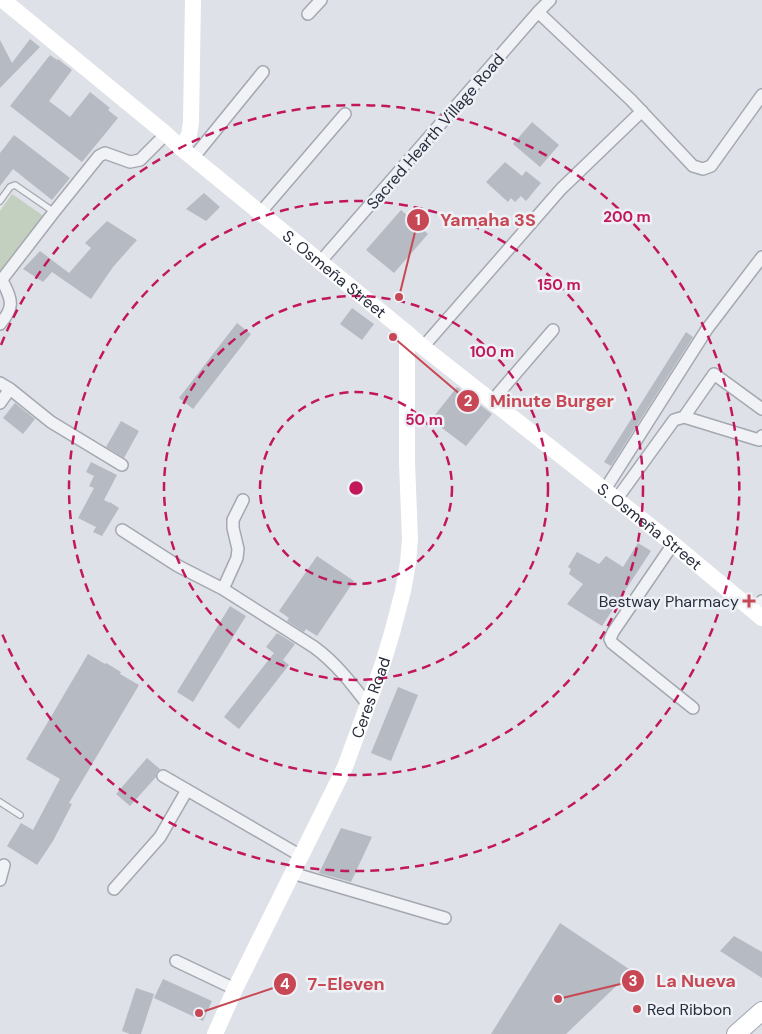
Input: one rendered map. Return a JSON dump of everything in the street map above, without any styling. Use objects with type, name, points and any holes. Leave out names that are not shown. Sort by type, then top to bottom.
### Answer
[{"type":"main road","points":[[736,1034],[762,1011]]},
{"type":"street","name":"S. Osmeña Street","points":[[3,0],[407,332],[422,347],[759,610]]},
{"type":"street","points":[[187,153],[191,122],[193,0]]},
{"type":"street","points":[[308,14],[321,0]]},
{"type":"street","name":"Sacred Hearth Village Road","points":[[320,262],[550,0]]},
{"type":"street","points":[[538,12],[642,112],[693,166],[702,169],[711,166],[762,95]]},
{"type":"street","points":[[187,153],[263,72]]},
{"type":"street","points":[[422,347],[560,188],[642,112]]},
{"type":"street","points":[[260,213],[345,114]]},
{"type":"street","points":[[0,324],[7,316],[11,306],[9,294],[1,281],[99,156],[104,153],[130,162],[140,160],[166,134]]},
{"type":"street","points":[[610,495],[707,329],[762,256]]},
{"type":"street","points":[[492,402],[553,330]]},
{"type":"street","name":"Ceres Road","points":[[215,1034],[235,989],[346,767],[392,633],[403,591],[410,539],[407,463],[407,332]]},
{"type":"street","points":[[684,418],[714,374],[762,409]]},
{"type":"street","points":[[0,403],[5,386],[51,422],[122,465]]},
{"type":"street","points":[[610,495],[674,420],[684,418],[759,440],[762,436]]},
{"type":"street","points":[[224,589],[237,558],[238,549],[233,520],[243,500]]},
{"type":"street","points":[[122,530],[178,566],[224,589],[324,655],[349,681],[368,705]]},
{"type":"street","points":[[673,544],[613,632],[610,640],[692,708]]},
{"type":"street","points":[[163,776],[301,856]]},
{"type":"street","points":[[114,889],[160,837],[187,790]]},
{"type":"street","points":[[0,880],[4,865]]},
{"type":"street","points":[[292,873],[445,918]]},
{"type":"street","points":[[176,961],[235,989]]},
{"type":"lane","points":[[0,201],[10,187],[14,185],[54,212]]},
{"type":"lane","points":[[0,802],[20,815]]},
{"type":"green space","points":[[12,194],[45,217],[0,274],[0,211]]},
{"type":"building","points":[[30,39],[40,47],[0,88],[0,40],[12,63]]},
{"type":"building","points":[[50,55],[72,70],[49,101],[70,117],[90,92],[110,108],[108,110],[118,118],[82,162],[10,106]]},
{"type":"building","points":[[532,122],[559,145],[540,167],[513,144]]},
{"type":"building","points":[[14,135],[70,178],[52,200],[13,169],[0,186],[0,153]]},
{"type":"building","points":[[505,162],[522,176],[526,171],[541,183],[526,201],[521,196],[515,202],[511,198],[508,202],[486,182]]},
{"type":"building","points":[[204,193],[220,207],[206,221],[186,209]]},
{"type":"building","points":[[401,210],[428,234],[394,273],[366,250]]},
{"type":"building","points":[[107,221],[137,240],[113,267],[91,299],[52,272],[43,282],[23,269],[40,251],[69,273],[91,248],[85,243]]},
{"type":"building","points":[[352,308],[374,324],[362,340],[340,324]]},
{"type":"building","points":[[237,323],[251,334],[193,409],[179,398]]},
{"type":"building","points":[[686,332],[693,337],[611,466],[604,462]]},
{"type":"building","points":[[457,387],[492,414],[466,446],[431,420]]},
{"type":"building","points":[[15,403],[35,419],[23,434],[3,418]]},
{"type":"building","points":[[121,421],[139,431],[124,458],[106,447]]},
{"type":"building","points":[[91,462],[117,475],[104,500],[119,508],[102,536],[93,532],[96,527],[78,518],[94,488],[89,486],[94,476],[86,472]]},
{"type":"building","points":[[638,543],[651,551],[602,626],[567,604],[583,584],[569,574],[571,569],[568,567],[577,552],[599,564],[606,556],[623,567]]},
{"type":"building","points":[[317,556],[354,581],[317,636],[306,629],[304,632],[287,621],[289,618],[279,611]]},
{"type":"building","points":[[230,606],[246,616],[193,702],[177,692]]},
{"type":"building","points":[[277,633],[295,644],[283,660],[289,665],[239,729],[224,717],[274,653],[266,647]]},
{"type":"building","points":[[88,654],[121,672],[120,674],[139,685],[69,803],[72,804],[53,841],[37,865],[7,846],[21,823],[33,830],[60,779],[26,759]]},
{"type":"building","points":[[398,687],[418,695],[391,761],[371,753]]},
{"type":"building","points":[[147,758],[160,769],[156,773],[156,777],[130,806],[116,794]]},
{"type":"building","points":[[341,828],[372,837],[351,882],[319,873]]},
{"type":"building","points":[[560,923],[632,971],[566,1034],[491,1034]]},
{"type":"building","points":[[734,936],[762,952],[762,978],[720,951]]},
{"type":"building","points":[[163,979],[212,1001],[203,1021],[154,998]]},
{"type":"building","points":[[136,988],[154,994],[141,1034],[130,1034],[122,1031]]},
{"type":"place","name":"Yamaha 3S","points":[[399,297]]},
{"type":"place","name":"Minute Burger","points":[[393,337]]},
{"type":"place","name":"Bestway Pharmacy","points":[[749,601]]},
{"type":"place","name":"La Nueva","points":[[558,999]]},
{"type":"place","name":"Red Ribbon","points":[[637,1009]]},
{"type":"place","name":"7-Eleven","points":[[199,1013]]}]
